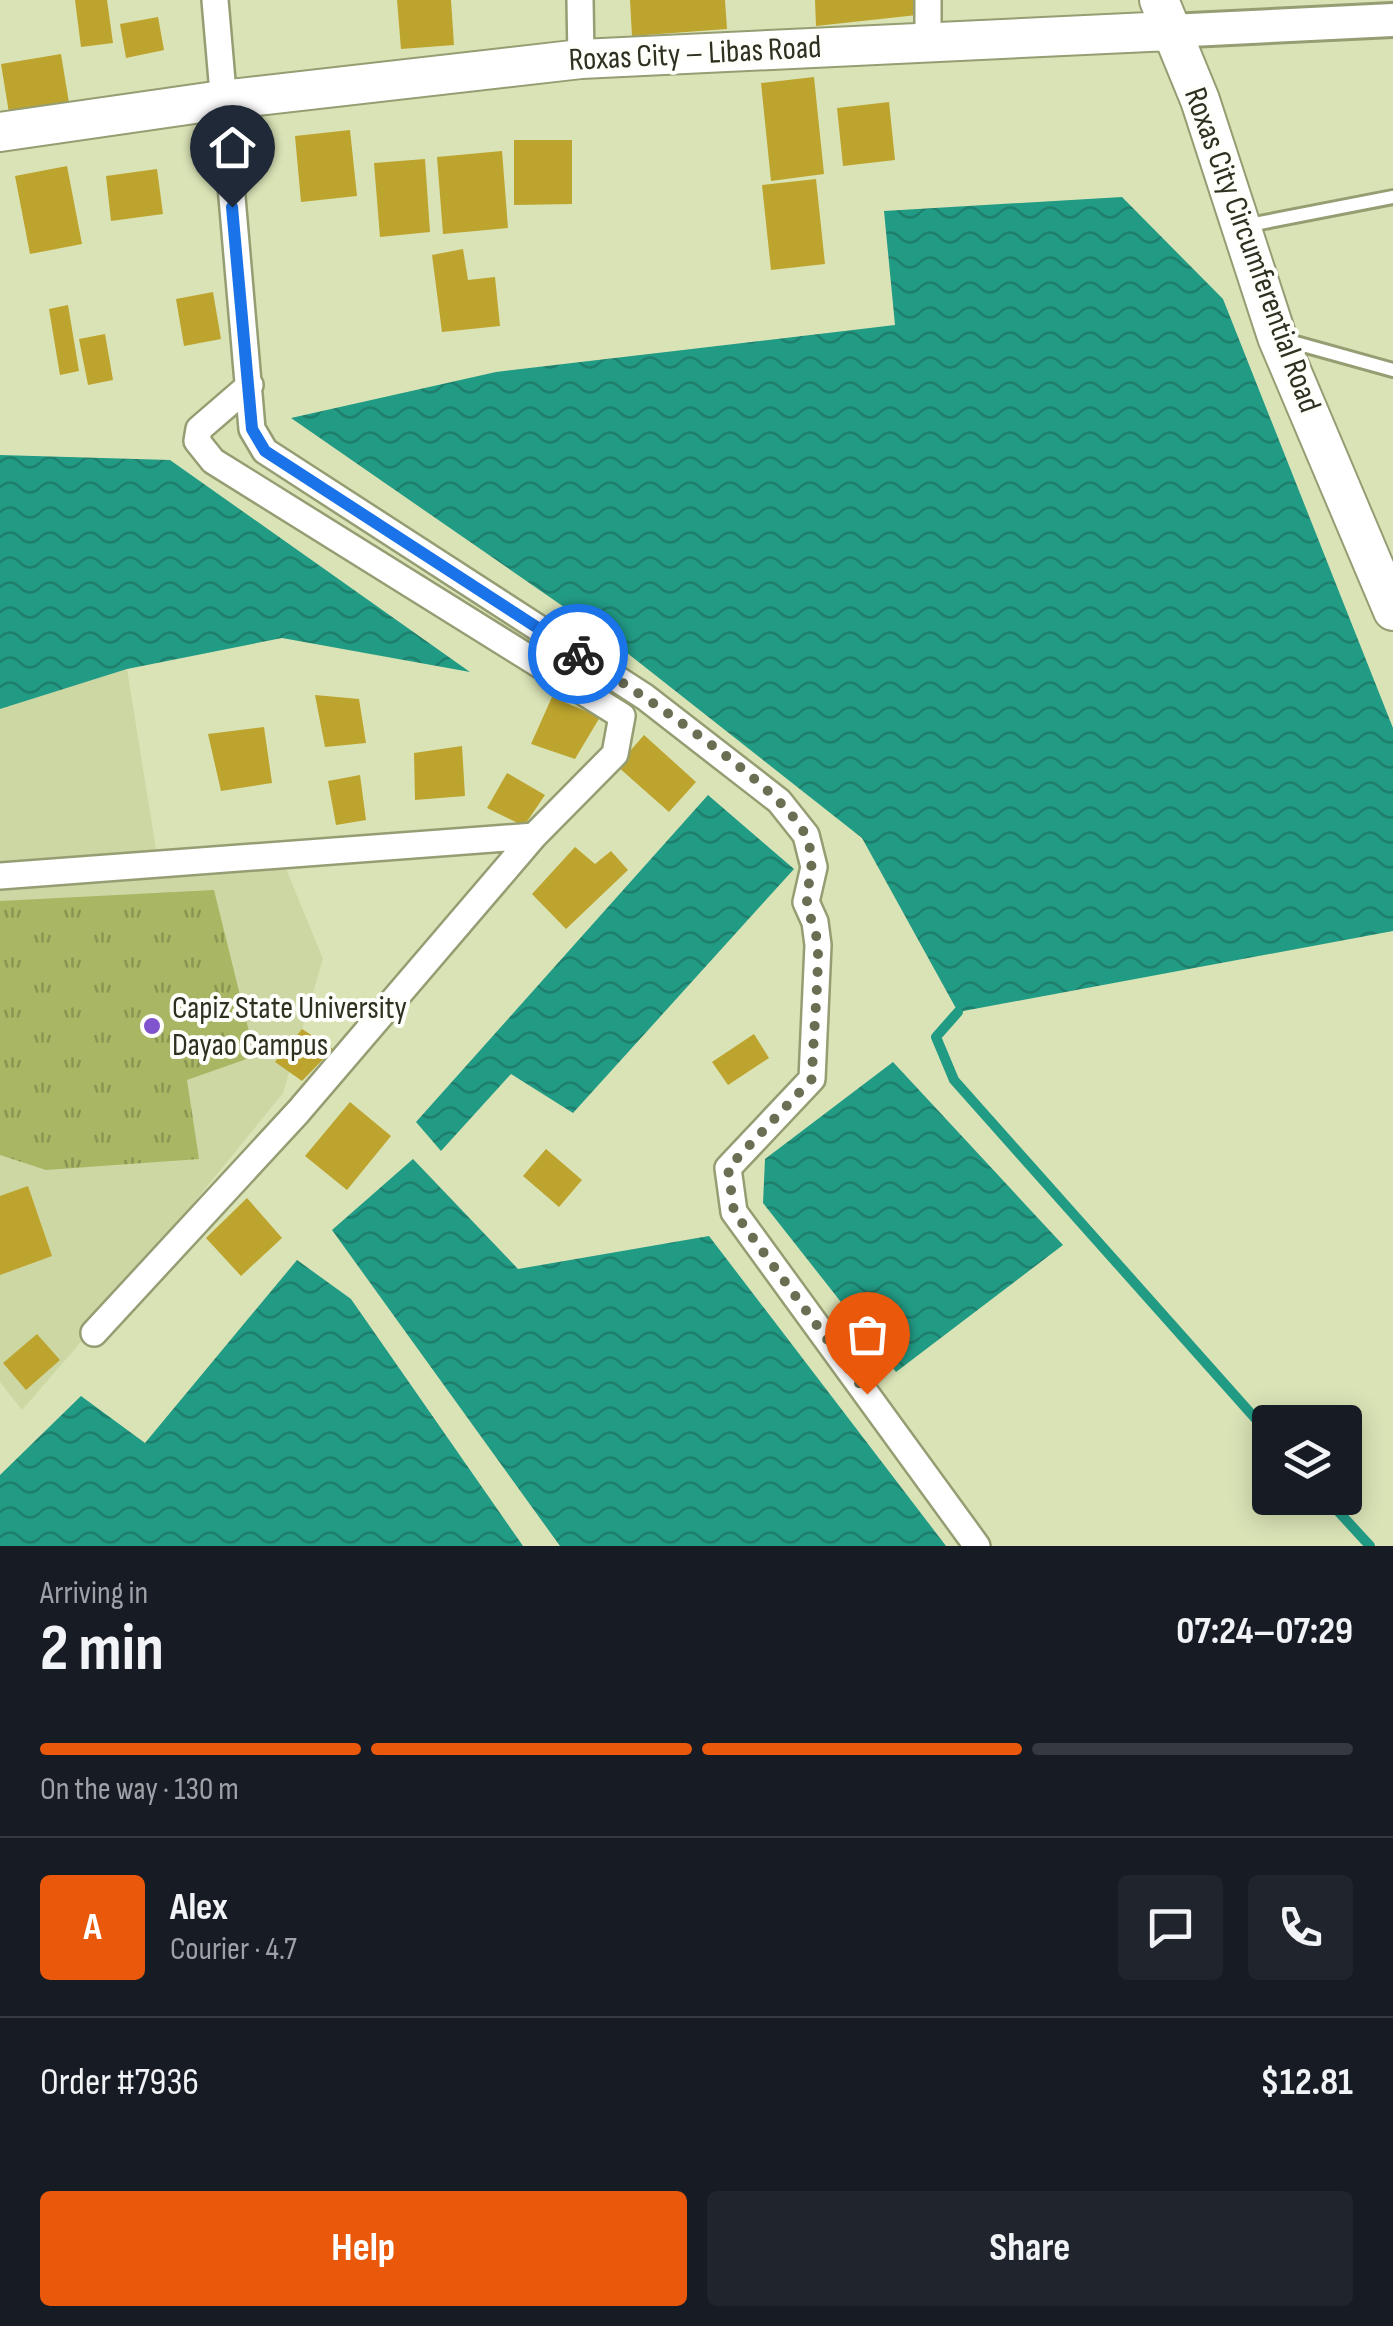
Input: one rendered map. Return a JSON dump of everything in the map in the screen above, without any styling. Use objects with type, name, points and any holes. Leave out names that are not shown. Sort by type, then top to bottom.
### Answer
[{"type":"main road","name":"Roxas City – Libas Road","points":[[0,132],[222,100],[581,58],[928,42],[1164,16]]},
{"type":"main road","name":"Roxas City Circumferential Road","points":[[1164,16],[1200,100],[1277,338],[1393,611]]},
{"type":"street","points":[[215,0],[252,429],[265,451],[645,697],[778,800],[806,835],[814,867],[806,902],[818,946],[812,1079],[728,1168],[734,1212],[977,1546]]},
{"type":"street","points":[[580,0],[581,58]]},
{"type":"street","points":[[928,0],[928,42]]},
{"type":"street","name":"Roxas City – Libas Road","points":[[1164,16],[1393,20]]},
{"type":"street","points":[[94,1334],[298,1112],[534,836],[615,754],[622,716],[213,461],[197,442],[199,429],[250,385]]},
{"type":"street","points":[[0,876],[534,836]]},
{"type":"lane","points":[[1242,226],[1393,198]]},
{"type":"lane","points":[[1277,338],[1393,370]]},
{"type":"shaded area","name":"Capiz State University Dayao Campus","points":[[127,669],[159,868],[282,859],[323,959],[283,1093],[22,1410],[0,1382],[0,709]]},
{"type":"green space","points":[[214,890],[255,1056],[187,1080],[199,1159],[46,1170],[0,1155],[0,901]]},
{"type":"water","points":[[1122,197],[1223,299],[1393,728],[1393,931],[958,1012],[862,838],[603,634],[291,418],[496,372],[895,325],[884,211]]},
{"type":"water","points":[[0,455],[170,460],[470,672],[282,638],[127,669],[0,709]]},
{"type":"water","points":[[708,795],[794,869],[573,1113],[511,1074],[441,1151],[416,1122]]},
{"type":"water","points":[[893,1062],[1063,1245],[896,1372],[763,1203],[765,1159]]},
{"type":"water","points":[[413,1159],[518,1269],[709,1236],[946,1546],[560,1546],[332,1230]]},
{"type":"water","points":[[297,1260],[351,1299],[523,1546],[0,1546],[0,1475],[81,1396],[145,1443]]},
{"type":"building","points":[[75,0],[107,0],[113,43],[81,47]]},
{"type":"building","points":[[397,0],[451,0],[454,45],[401,49]]},
{"type":"building","points":[[630,0],[725,0],[727,29],[632,36]]},
{"type":"building","points":[[815,0],[916,0],[917,15],[816,26]]},
{"type":"building","points":[[158,17],[164,50],[126,58],[120,24]]},
{"type":"building","points":[[61,54],[69,103],[9,113],[1,64]]},
{"type":"building","points":[[814,77],[824,174],[771,181],[761,83]]},
{"type":"building","points":[[889,102],[895,160],[843,166],[837,108]]},
{"type":"building","points":[[350,130],[357,196],[301,202],[295,136]]},
{"type":"building","points":[[514,140],[572,140],[572,204],[514,205]]},
{"type":"building","points":[[502,151],[508,228],[443,234],[437,157]]},
{"type":"building","points":[[425,159],[430,232],[380,237],[374,163]]},
{"type":"building","points":[[67,166],[82,244],[30,254],[15,176]]},
{"type":"building","points":[[157,169],[163,214],[111,221],[106,176]]},
{"type":"building","points":[[816,179],[825,264],[771,270],[762,185]]},
{"type":"building","points":[[463,249],[468,280],[495,277],[500,326],[442,332],[432,255]]},
{"type":"building","points":[[213,292],[221,339],[184,346],[176,299]]},
{"type":"building","points":[[68,305],[79,371],[60,375],[49,309]]},
{"type":"building","points":[[105,334],[113,380],[88,385],[79,339]]},
{"type":"building","points":[[315,695],[359,699],[366,743],[325,747]]},
{"type":"building","points":[[552,697],[600,717],[575,759],[531,744]]},
{"type":"building","points":[[264,727],[272,783],[221,791],[208,734]]},
{"type":"building","points":[[644,735],[696,782],[669,812],[617,766]]},
{"type":"building","points":[[462,746],[465,796],[415,800],[414,753]]},
{"type":"building","points":[[507,773],[545,795],[524,826],[487,808]]},
{"type":"building","points":[[360,775],[366,820],[336,825],[328,781]]},
{"type":"building","points":[[575,847],[595,864],[611,851],[628,870],[566,929],[532,894]]},
{"type":"building","points":[[302,1029],[333,1049],[302,1081],[275,1062]]},
{"type":"building","points":[[754,1034],[769,1058],[728,1085],[712,1062]]},
{"type":"building","points":[[350,1102],[391,1136],[347,1190],[305,1156]]},
{"type":"building","points":[[546,1149],[582,1180],[559,1207],[523,1176]]},
{"type":"building","points":[[28,1186],[52,1256],[0,1275],[0,1196]]},
{"type":"building","points":[[247,1198],[282,1238],[241,1276],[206,1238]]},
{"type":"building","points":[[37,1334],[60,1360],[26,1390],[3,1363]]},
{"type":"waterway","points":[[958,1012],[936,1037],[954,1080],[1252,1415]]},
{"type":"waterway","points":[[1342,1515],[1370,1546]]},
{"type":"way so far","points":[[578,654],[716,750],[778,800],[806,835],[814,867],[806,902],[818,946],[812,1079],[728,1168],[734,1212],[867,1394]]},
{"type":"place","name":"Capiz State University Dayao Campus","points":[[152,1026]]},
{"type":"route","points":[[232,207],[252,429],[265,451],[578,654]]}]
